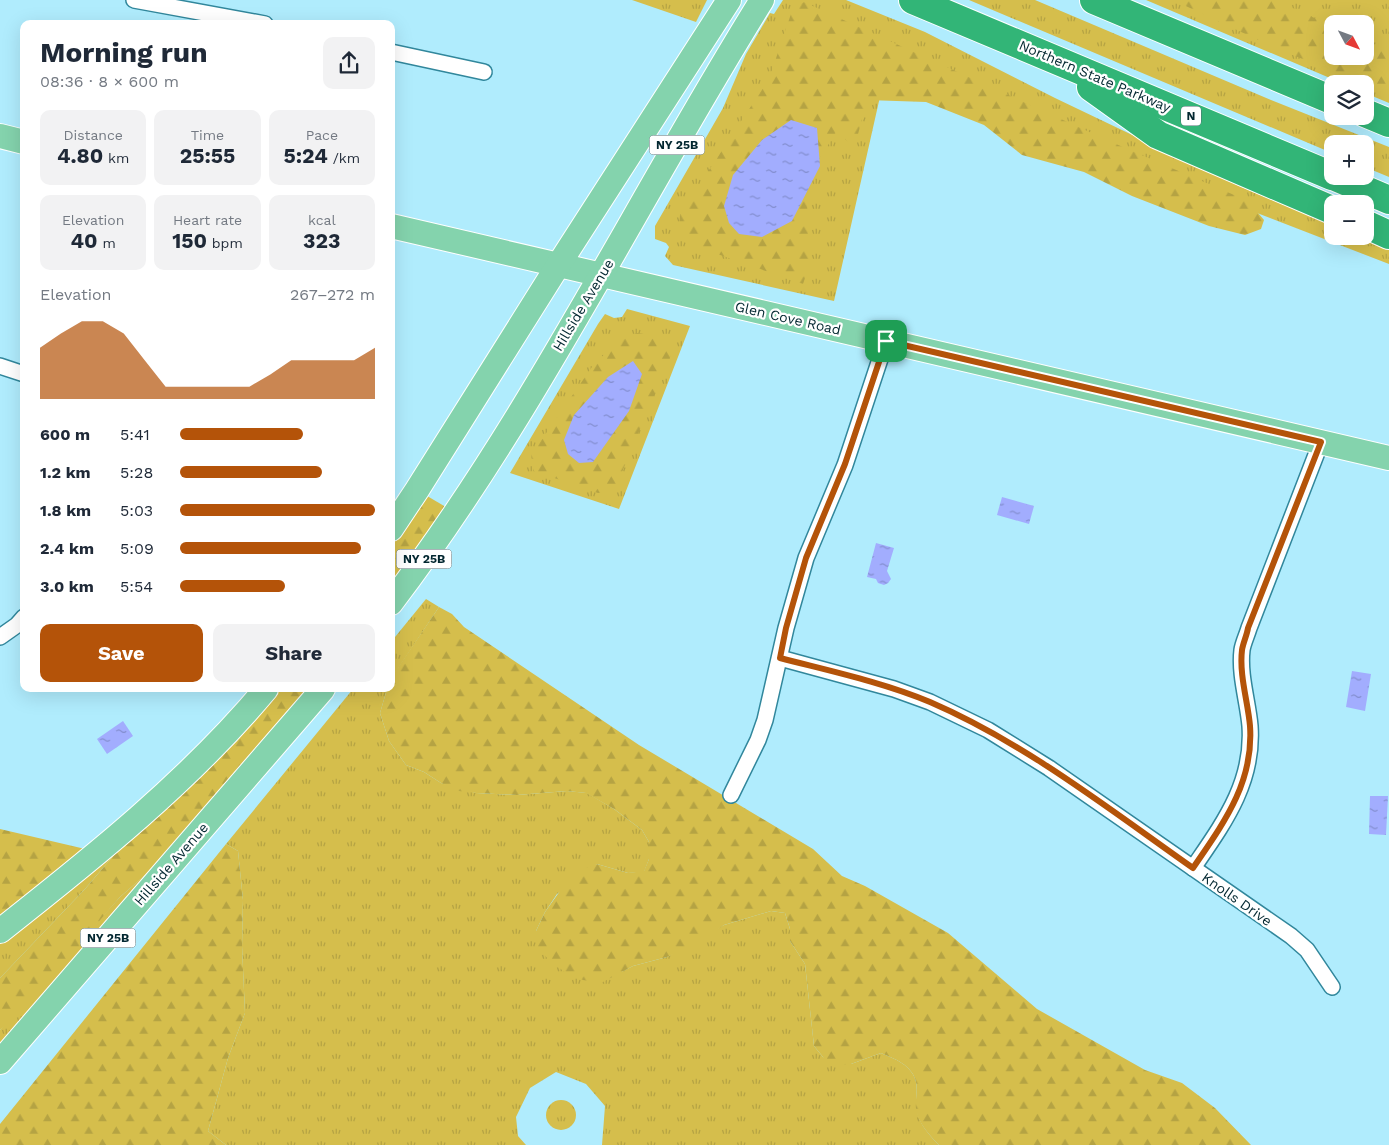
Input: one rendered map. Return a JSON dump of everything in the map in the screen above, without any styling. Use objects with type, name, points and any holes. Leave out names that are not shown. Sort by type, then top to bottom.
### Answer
[{"type":"highway","name":"Northern State Parkway","points":[[913,0],[1324,172]]},
{"type":"highway","points":[[1094,0],[1324,97]]},
{"type":"highway","points":[[1049,57],[1158,134],[1324,207]]},
{"type":"highway","points":[[1374,117],[1389,123]]},
{"type":"highway","name":"Northern State Parkway","points":[[1354,185],[1389,200]]},
{"type":"highway","points":[[1374,228],[1389,235]]},
{"type":"main road","name":"NY 25B","points":[[395,523],[728,2]]},
{"type":"main road","name":"Hillside Avenue","points":[[395,598],[435,544],[479,478],[601,275],[757,8]]},
{"type":"main road","points":[[0,136],[20,141]]},
{"type":"main road","name":"Glen Cove Road","points":[[395,227],[1389,458]]},
{"type":"main road","points":[[0,931],[73,873],[150,806],[205,753],[263,692]]},
{"type":"main road","name":"Hillside Avenue","points":[[0,1062],[320,692]]},
{"type":"street","points":[[134,0],[243,20]]},
{"type":"street","points":[[395,53],[484,72]]},
{"type":"street","points":[[731,795],[758,740],[765,720],[786,628],[806,558],[845,464],[886,341]]},
{"type":"street","points":[[0,366],[20,373]]},
{"type":"street","points":[[1193,868],[1228,815],[1241,789],[1248,763],[1250,728],[1242,667],[1242,650],[1248,628],[1321,442]]},
{"type":"street","points":[[0,637],[20,622]]},
{"type":"street","name":"Knolls Drive","points":[[780,658],[894,689],[930,702],[988,730],[1048,768],[1291,936],[1307,950],[1332,987]]},
{"type":"green space","points":[[632,0],[707,0],[696,22]]},
{"type":"green space","points":[[783,0],[846,0],[925,32],[1055,98],[1239,186],[1324,222],[1324,239],[886,70],[834,301],[673,265],[665,256],[669,247],[666,243],[655,239],[655,226],[723,108],[746,54],[770,13],[774,14]]},
{"type":"green space","points":[[969,0],[1035,0],[1324,121],[1324,125],[1334,125],[1359,135],[1324,135],[1324,150]]},
{"type":"green space","points":[[1146,0],[1389,0],[1389,103],[1374,97],[1374,75],[1324,76]]},
{"type":"green space","points":[[1173,0],[1275,0],[1324,22],[1324,65],[1374,65],[1374,44],[1389,51],[1389,96],[1374,90],[1374,75],[1339,75]]},
{"type":"green space","points":[[804,2],[1109,141],[1248,201],[1264,220],[1261,229],[1245,235],[1209,226],[1132,196],[1084,172],[1022,155],[984,125],[926,102],[867,100],[857,138],[856,150],[837,131],[819,159],[807,196],[809,266],[803,284],[686,243],[679,235],[680,214],[769,79],[793,8]]},
{"type":"green space","points":[[1374,141],[1389,147],[1389,177],[1374,171]]},
{"type":"green space","points":[[1374,243],[1389,250],[1389,264],[1340,245],[1374,245]]},
{"type":"green space","points":[[627,309],[690,326],[619,509],[510,473],[605,314],[614,318],[622,317]]},
{"type":"green space","points":[[637,333],[661,336],[672,353],[622,472],[619,490],[598,493],[534,471],[531,455],[592,367],[620,338]]},
{"type":"green space","points":[[417,490],[456,513],[395,597],[395,523]]},
{"type":"green space","points":[[426,599],[439,607],[395,673],[395,637]]},
{"type":"green space","points":[[439,607],[452,614],[464,627],[639,745],[813,849],[842,876],[865,886],[948,933],[1037,1009],[1145,1070],[1182,1083],[1215,1108],[1251,1145],[939,1145],[919,1119],[916,1109],[916,1082],[907,1067],[881,1053],[851,1064],[833,1065],[814,1046],[805,964],[790,941],[790,929],[785,913],[771,911],[724,925],[695,945],[667,957],[633,966],[601,983],[569,975],[551,962],[537,947],[536,931],[545,912],[565,884],[582,869],[597,864],[628,873],[644,871],[649,859],[649,842],[642,830],[614,809],[586,793],[567,791],[517,795],[459,791],[441,783],[424,772],[406,765],[389,741],[380,713],[386,692],[395,692],[395,672]]},
{"type":"green space","points":[[263,692],[320,692],[215,814],[120,897],[88,934],[60,976],[0,1030],[0,978],[85,889],[179,779]]},
{"type":"green space","points":[[351,692],[386,692],[380,713],[389,741],[406,765],[424,772],[441,783],[476,793],[517,795],[567,791],[587,793],[614,809],[642,830],[649,842],[649,859],[644,872],[628,873],[597,864],[557,894],[545,912],[536,931],[621,972],[633,966],[667,957],[724,925],[771,911],[785,913],[790,929],[790,941],[805,964],[814,1046],[823,1057],[851,1064],[881,1053],[907,1067],[916,1082],[916,1106],[922,1124],[939,1145],[602,1145],[605,1106],[586,1084],[556,1072],[530,1088],[516,1117],[518,1136],[526,1145],[226,1145],[208,1131],[228,1058],[245,1013],[242,946],[243,900],[238,851],[226,844]]},
{"type":"green space","points":[[179,779],[85,889],[0,978],[0,931]]},
{"type":"green space","points":[[215,814],[0,1062],[0,1030],[120,897]]},
{"type":"green space","points":[[0,829],[98,852],[0,931]]},
{"type":"green space","points":[[226,844],[238,851],[243,900],[242,946],[245,1013],[228,1058],[208,1131],[226,1145],[0,1145],[0,1124]]},
{"type":"green space","points":[[561,1100],[567,1101],[575,1109],[575,1121],[567,1129],[561,1130],[555,1129],[547,1121],[546,1115],[547,1109],[555,1101]]},
{"type":"water","points":[[791,120],[817,128],[820,166],[792,221],[762,237],[739,234],[729,223],[724,206],[733,175],[762,140]]},
{"type":"water","points":[[633,361],[642,374],[629,411],[593,462],[579,463],[568,454],[564,440],[574,415],[608,377]]},
{"type":"water","points":[[1002,497],[1034,506],[1029,524],[997,515]]},
{"type":"water","points":[[876,543],[894,548],[887,571],[891,579],[884,585],[878,583],[876,579],[867,577]]},
{"type":"water","points":[[1352,671],[1371,674],[1365,711],[1346,707]]},
{"type":"water","points":[[123,721],[133,736],[107,754],[97,739]]},
{"type":"water","points":[[1370,796],[1388,796],[1386,835],[1369,834]]},
{"type":"route","points":[[886,341],[1321,442],[1248,628],[1242,650],[1242,667],[1250,728],[1248,763],[1241,789],[1228,815],[1193,868],[1048,768],[988,730],[930,702],[894,689],[780,658],[786,628],[806,558],[845,464],[886,341]]}]
